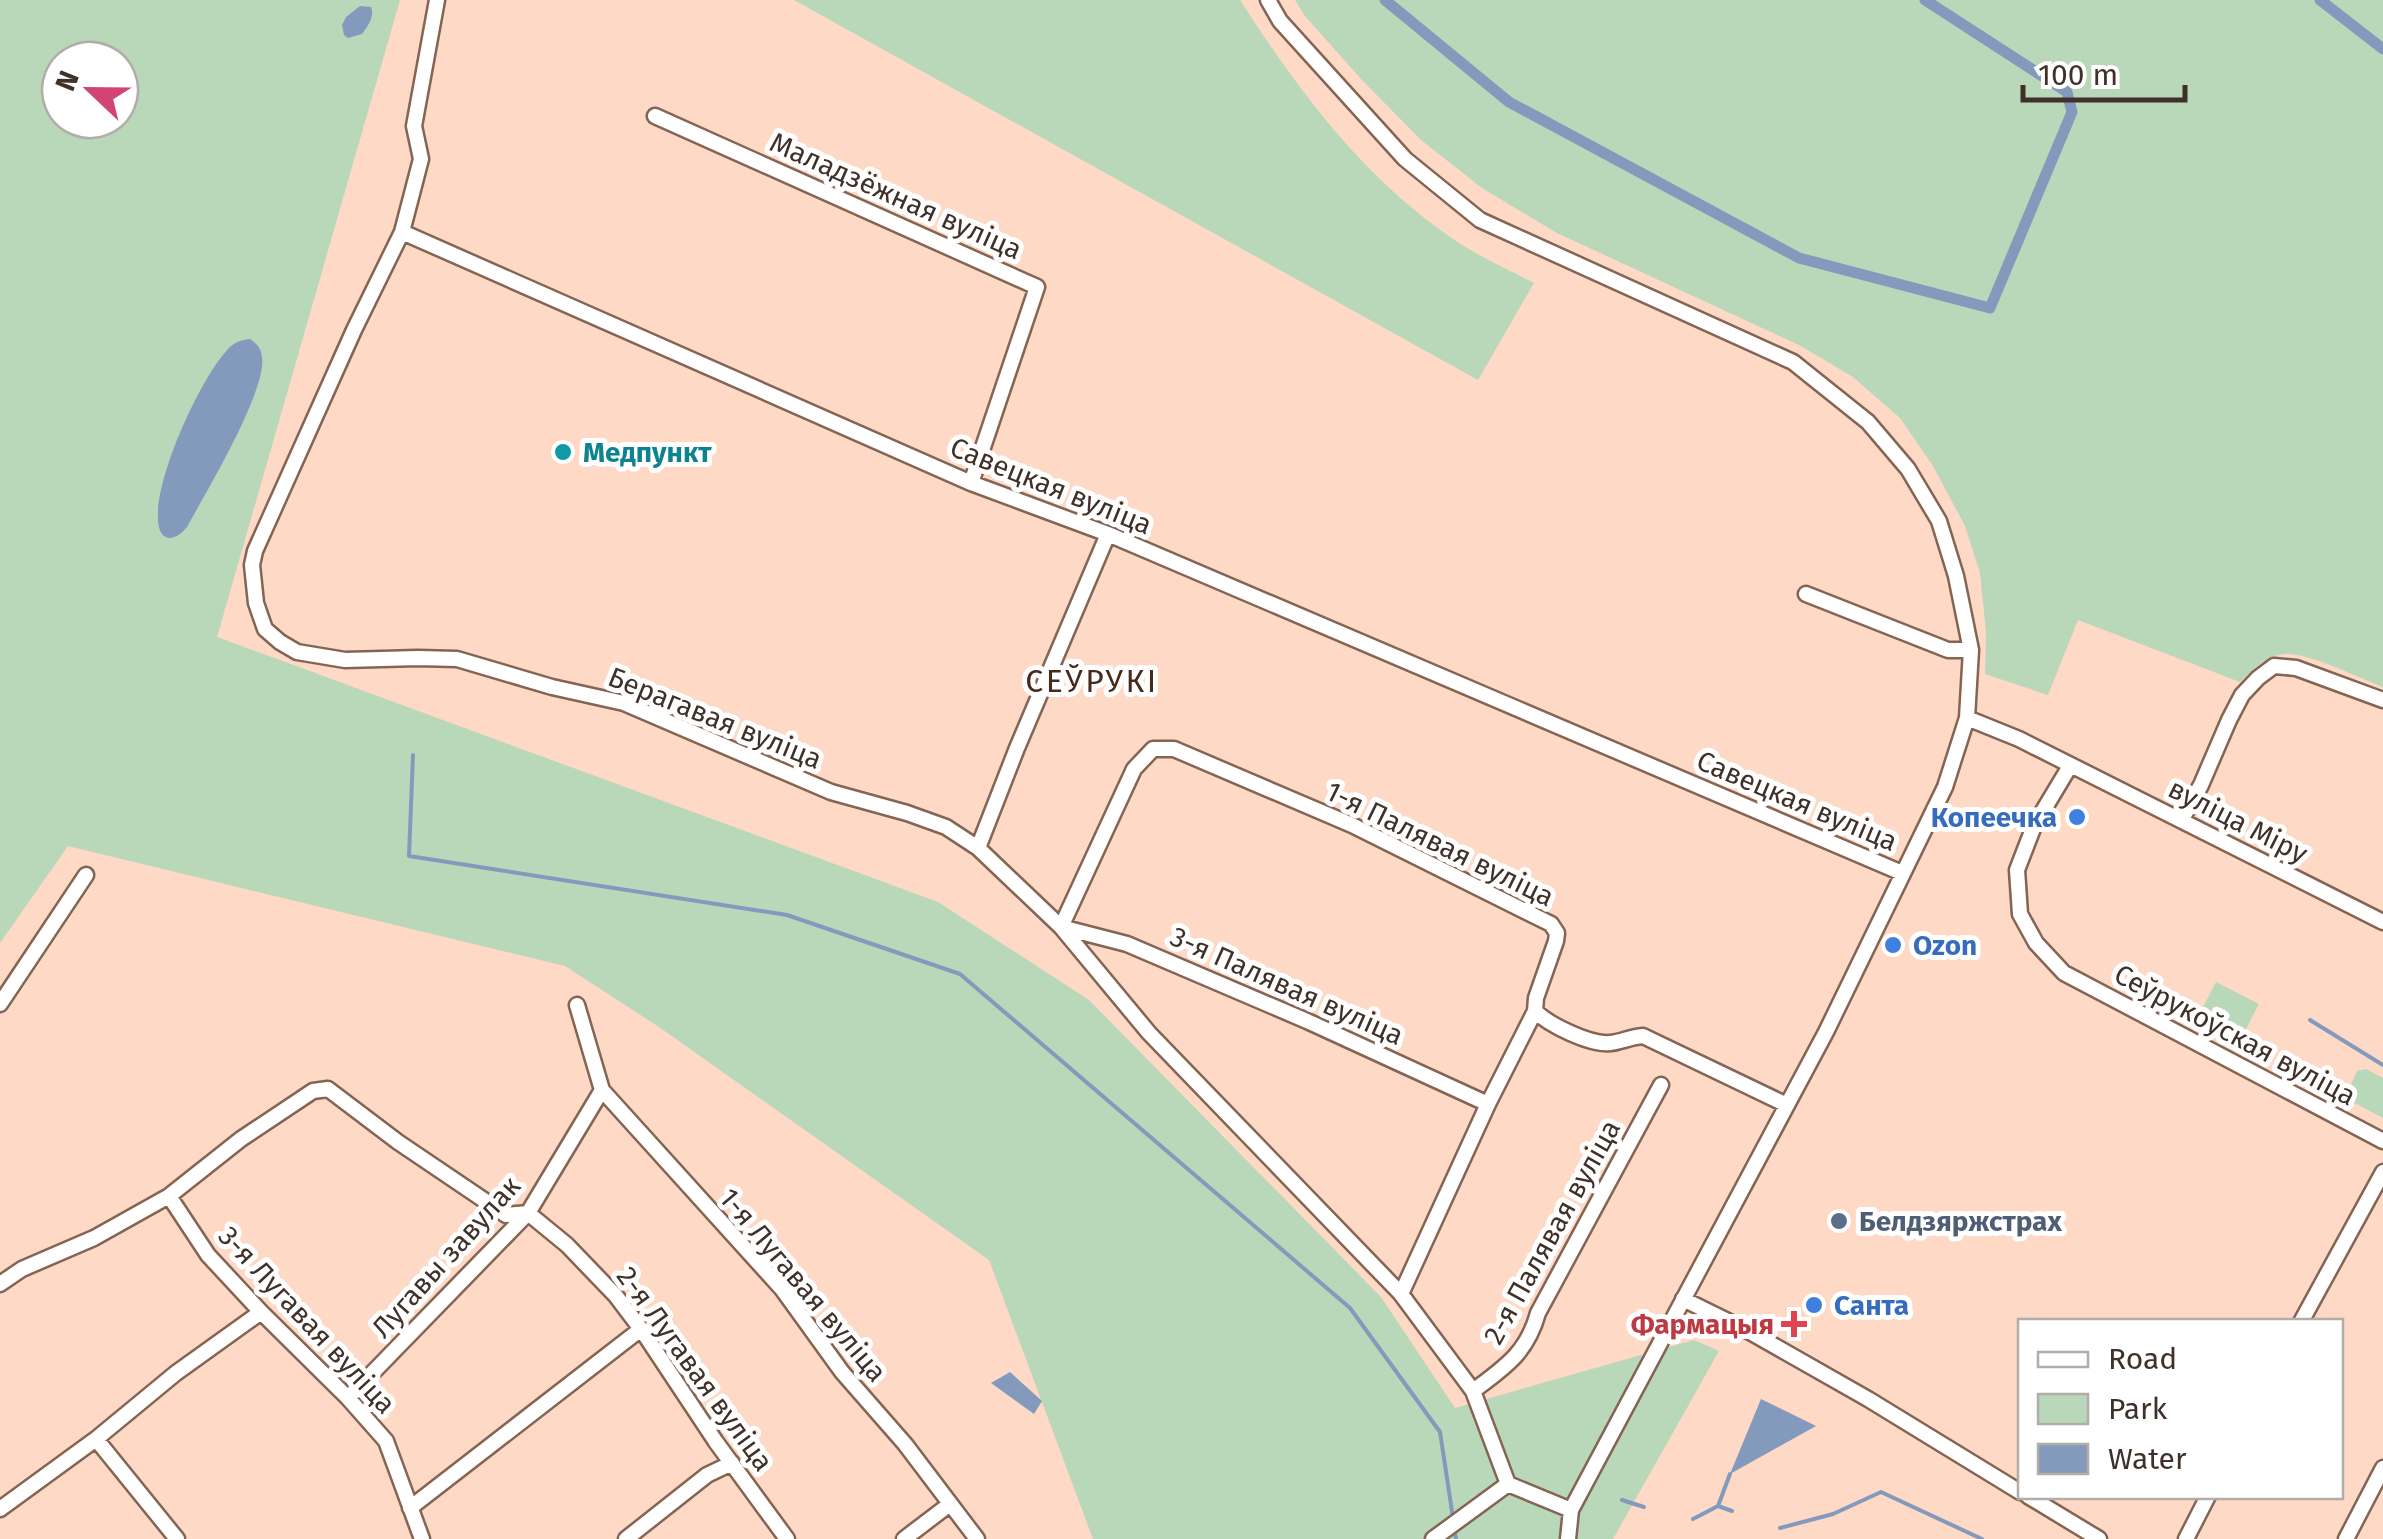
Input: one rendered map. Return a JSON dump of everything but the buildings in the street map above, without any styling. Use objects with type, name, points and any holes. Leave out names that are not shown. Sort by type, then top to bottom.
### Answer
[{"type":"street","points":[[402,232],[421,160],[414,126],[438,0]]},
{"type":"street","points":[[1268,0],[1280,21],[1405,159],[1480,220],[1792,362],[1868,422],[1908,469],[1938,520],[1956,576],[1972,650],[1968,718],[1945,787],[1826,1032],[1571,1510],[1568,1539]]},
{"type":"street","name":"Маладзёжная вуліца","points":[[656,116],[1037,286],[971,482]]},
{"type":"street","name":"Савецкая вуліца","points":[[402,232],[971,482],[1108,534],[1902,873]]},
{"type":"street","name":"Берагавая вуліца","points":[[402,232],[256,550],[252,565],[256,603],[265,629],[280,642],[309,656],[344,660],[457,659],[624,703],[831,792],[946,827],[978,848]]},
{"type":"street","points":[[1108,534],[978,848],[1061,927],[1149,1033],[1401,1294],[1473,1391],[1508,1484],[1571,1510]]},
{"type":"street","points":[[1806,594],[1948,650],[1972,650]]},
{"type":"street","points":[[2182,819],[2242,695],[2274,666],[2296,668],[2383,700]]},
{"type":"street","name":"вуліца Міру","points":[[1968,718],[2182,819],[2383,922]]},
{"type":"street","name":"1-я Палявая вуліца","points":[[1061,927],[1134,769],[1153,749],[1174,749],[1352,825],[1552,924],[1556,941],[1535,1011]]},
{"type":"street","name":"Сеўрукоўская вуліца","points":[[2070,766],[2034,826],[2017,870],[2020,914],[2036,943],[2064,973],[2383,1141]]},
{"type":"street","points":[[0,1004],[86,875]]},
{"type":"street","name":"3-я Палявая вуліца","points":[[1061,927],[1128,944],[1308,1020],[1488,1104]]},
{"type":"street","name":"1-я Лугавая вуліца","points":[[576,1006],[602,1090],[782,1289],[842,1372],[977,1539]]},
{"type":"street","points":[[1401,1294],[1535,1011],[1544,1021],[1592,1041],[1610,1043],[1643,1036],[1787,1105]]},
{"type":"street","name":"2-я Палявая вуліца","points":[[1473,1391],[1512,1362],[1533,1331],[1538,1313],[1661,1085]]},
{"type":"street","name":"2-я Лугавая вуліца","points":[[0,1284],[22,1269],[94,1238],[169,1196],[313,1090],[328,1088],[398,1142],[506,1215],[528,1212],[567,1245],[641,1328],[787,1539]]},
{"type":"street","name":"Лугавы завулак","points":[[348,1398],[528,1212],[602,1090]]},
{"type":"street","points":[[2304,1319],[2383,1172]]},
{"type":"street","name":"3-я Лугавая вуліца","points":[[169,1196],[208,1255],[386,1441],[422,1539]]},
{"type":"street","points":[[1684,1298],[1868,1398],[2018,1491]]},
{"type":"street","points":[[0,1509],[261,1312]]},
{"type":"street","points":[[410,1508],[641,1328]]},
{"type":"street","points":[[96,1439],[177,1539]]},
{"type":"street","points":[[626,1539],[707,1475],[732,1463]]},
{"type":"street","points":[[2346,1539],[2383,1468]]},
{"type":"street","points":[[1433,1539],[1508,1484]]},
{"type":"street","points":[[2033,1499],[2099,1539]]},
{"type":"street","points":[[2186,1539],[2206,1499]]},
{"type":"street","points":[[904,1539],[950,1504]]},
{"type":"green space","points":[[0,0],[400,0],[217,637],[938,902],[1089,1000],[1381,1297],[1455,1408],[1694,1340],[1719,1351],[1613,1539],[1093,1539],[989,1260],[659,1027],[565,966],[68,846],[0,943]]},
{"type":"green space","points":[[794,0],[1240,0],[1309,99],[1390,189],[1453,239],[1534,283],[1478,380]]},
{"type":"green space","points":[[1295,0],[2383,0],[2383,687],[2321,662],[2286,654],[2267,660],[2240,682],[2078,620],[2048,695],[1985,674],[1986,632],[1980,573],[1965,526],[1933,466],[1900,418],[1853,377],[1799,345],[1557,233],[1482,188],[1421,140],[1361,79]]},
{"type":"green space","points":[[2216,982],[2259,1004],[2245,1031],[2202,1009]]},
{"type":"green space","points":[[2366,1069],[2383,1078],[2383,1118],[2349,1100],[2347,1094],[2357,1071]]},
{"type":"water","points":[[360,6],[371,7],[371,18],[362,34],[348,38],[342,25]]},
{"type":"water","points":[[250,339],[262,357],[255,393],[187,527],[168,538],[159,527],[159,502],[182,429],[218,362],[234,344]]},
{"type":"water","points":[[1010,1372],[1042,1401],[1034,1414],[991,1383]]},
{"type":"water","points":[[1761,1399],[1816,1426],[1730,1474]]},
{"type":"waterway","points":[[1385,0],[1509,102],[1799,258],[1990,308],[2072,112],[2067,92],[1925,0]]},
{"type":"waterway","points":[[2320,0],[2383,49]]},
{"type":"waterway","points":[[413,755],[409,856],[787,915],[960,974],[1350,1308],[1440,1432],[1453,1518]]},
{"type":"waterway","points":[[2310,1020],[2383,1065]]},
{"type":"waterway","points":[[1693,1519],[1718,1506],[1730,1474]]},
{"type":"waterway","points":[[1780,1528],[1833,1514],[1881,1492],[1982,1539]]},
{"type":"waterway","points":[[1622,1500],[1644,1507]]},
{"type":"waterway","points":[[1718,1506],[1732,1511]]},
{"type":"waterway","points":[[1454,1527],[1456,1539]]},
{"type":"place","name":"Медпункт","points":[[563,452]]},
{"type":"place","name":"Копеечка","points":[[2077,817]]},
{"type":"place","name":"Ozon","points":[[1893,945]]},
{"type":"place","name":"Белдзяржстрах","points":[[1839,1221]]},
{"type":"place","name":"Санта","points":[[1814,1305]]},
{"type":"place","name":"Фармацыя","points":[[1794,1324]]},
{"type":"district","name":"СЕЎРУКІ","points":[[1092,681]]}]
